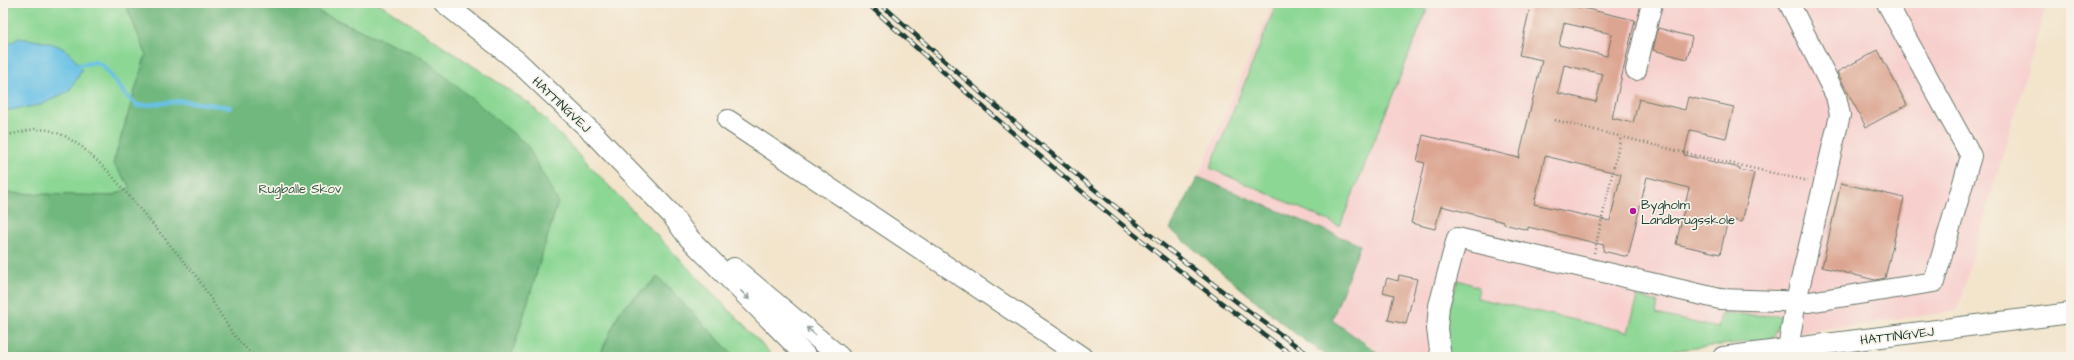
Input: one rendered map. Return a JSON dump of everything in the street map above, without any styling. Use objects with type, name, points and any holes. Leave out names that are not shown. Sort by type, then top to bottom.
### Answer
[{"type":"street","name":"HATTINGVEJ","points":[[444,3],[517,61],[593,133],[672,214],[694,231],[742,275],[785,309],[840,357]]},
{"type":"street","points":[[1636,70],[1652,3]]},
{"type":"street","points":[[1788,349],[1796,301],[1840,115],[1836,96],[1789,3]]},
{"type":"street","points":[[1441,357],[1437,329],[1439,306],[1457,238],[1720,299],[1809,302],[1934,282],[1971,156],[1887,3]]},
{"type":"street","points":[[728,120],[1082,357]]},
{"type":"street","name":"HATTINGVEJ","points":[[672,214],[688,237],[806,357]]},
{"type":"street","name":"HATTINGVEJ","points":[[1723,357],[2071,313]]},
{"type":"path","points":[[1555,120],[1824,184]]},
{"type":"path","points":[[3,136],[35,129],[49,130],[65,136],[82,146],[108,172],[197,277],[233,334],[254,357]]},
{"type":"path","points":[[1590,268],[1620,136]]},
{"type":"shaded area","name":"Bygholm Landbrugsskole","points":[[1273,3],[2047,3],[1957,311],[1810,331],[1773,339],[1783,316],[1718,328],[1656,314],[1638,297],[1629,333],[1477,298],[1448,357],[1388,357],[1332,320],[1360,245],[1198,177]]},
{"type":"green space","points":[[3,3],[125,3],[146,54],[113,164],[131,187],[112,196],[3,193]]},
{"type":"green space","name":"Rugballe Skov","points":[[125,3],[298,3],[422,57],[527,145],[558,202],[511,357],[3,357],[3,193],[112,196],[131,187],[113,164],[146,54]]},
{"type":"green space","points":[[298,3],[379,3],[530,104],[774,357],[735,357],[658,277],[621,309],[599,357],[511,357],[558,202],[422,57]]},
{"type":"green space","points":[[1277,3],[1410,3],[1427,10],[1340,226],[1210,168]]},
{"type":"green space","points":[[1198,177],[1360,245],[1332,320],[1384,357],[1329,357],[1293,332],[1170,229]]},
{"type":"green space","points":[[658,277],[735,357],[599,357],[621,309]]},
{"type":"green space","points":[[1458,280],[1479,287],[1477,298],[1628,332],[1638,297],[1658,302],[1656,314],[1718,328],[1721,314],[1783,316],[1773,339],[1617,357],[1448,357],[1445,328],[1449,308]]},
{"type":"water","points":[[19,38],[48,43],[63,48],[70,53],[82,70],[69,91],[41,105],[3,111],[3,48]]},
{"type":"building","points":[[1531,3],[1561,3],[1635,20],[1612,118],[1633,123],[1639,99],[1685,110],[1688,97],[1734,107],[1726,138],[1690,130],[1684,155],[1740,168],[1740,170],[1754,173],[1742,222],[1728,219],[1720,254],[1676,244],[1689,188],[1647,177],[1628,257],[1603,251],[1604,245],[1528,227],[1528,230],[1504,224],[1504,222],[1441,206],[1435,229],[1411,223],[1425,163],[1417,161],[1423,135],[1519,158],[1542,60],[1519,55]],"holes":[[[1564,23],[1612,34],[1607,56],[1559,45]],[[1564,65],[1603,74],[1596,102],[1558,93]],[[1545,156],[1621,174],[1610,221],[1534,204]]]},
{"type":"building","points":[[1658,28],[1692,37],[1687,59],[1653,50]]},
{"type":"building","points":[[1878,50],[1907,105],[1866,127],[1837,72]]},
{"type":"building","points":[[1841,183],[1904,198],[1885,278],[1875,280],[1822,267]]},
{"type":"building","points":[[1399,275],[1417,279],[1406,324],[1388,320],[1394,295],[1383,292],[1387,278],[1398,281]]},
{"type":"waterway","points":[[79,65],[95,62],[102,65],[126,95],[138,106],[182,101],[230,107]]},
{"type":"railway","points":[[867,3],[970,96],[1129,230],[1184,274],[1295,357]]},
{"type":"railway","points":[[880,3],[984,96],[1091,186],[1200,274],[1312,357]]},
{"type":"place","name":"Bygholm Landbrugsskole","points":[[1633,211]]}]
